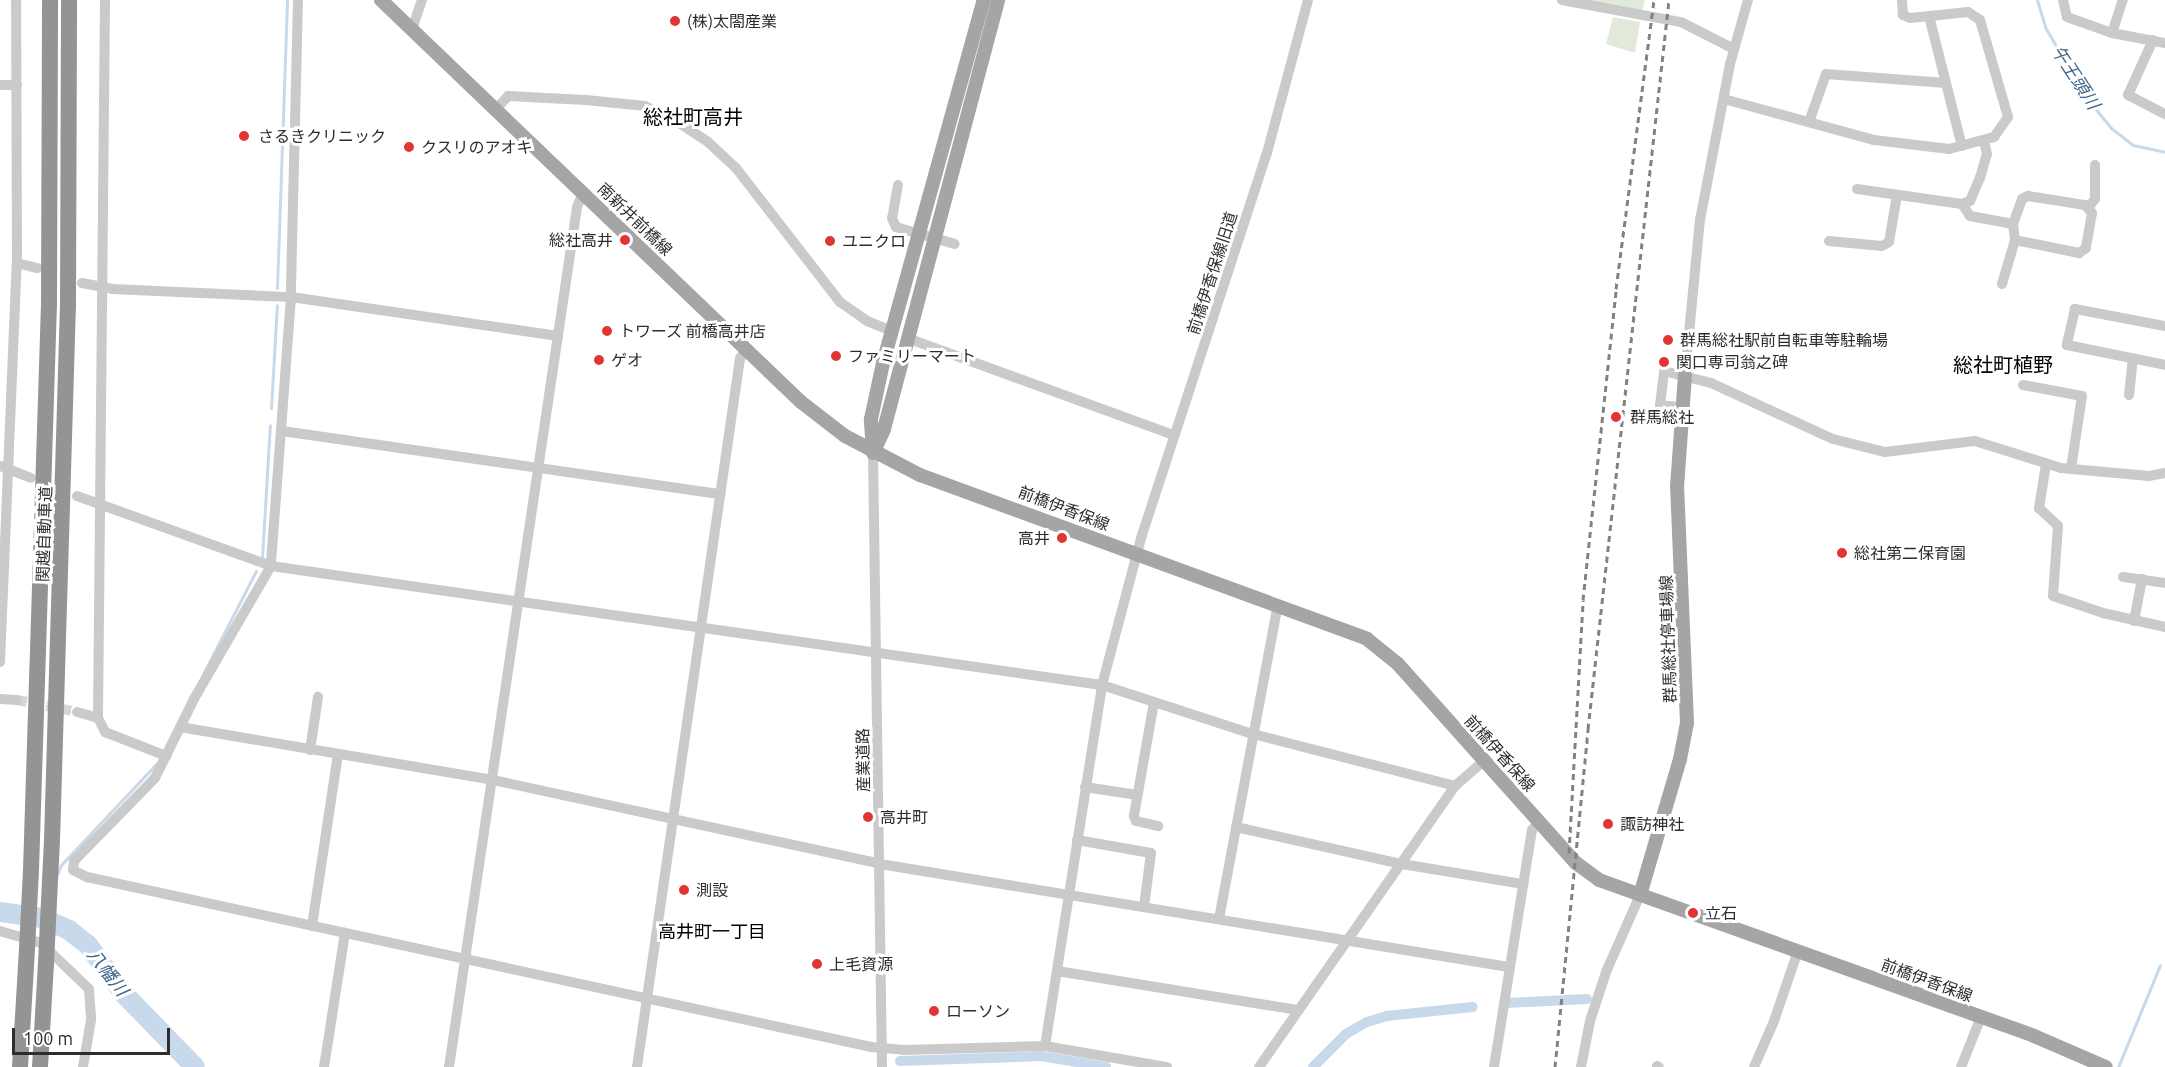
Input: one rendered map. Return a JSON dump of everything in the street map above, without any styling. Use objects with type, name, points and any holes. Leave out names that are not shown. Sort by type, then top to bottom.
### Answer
[{"type":"highway","name":"関越自動車道","points":[[20,1067],[31,870],[48,337],[50,0]]},
{"type":"highway","name":"関越自動車道","points":[[40,1067],[52,840],[68,304],[69,0]]},
{"type":"main road","name":"南新井前橋線","points":[[381,0],[814,413],[873,453]]},
{"type":"main road","points":[[873,453],[871,419],[892,331],[917,234],[984,0]]},
{"type":"main road","points":[[873,453],[884,429],[906,338],[998,0]]},
{"type":"main road","name":"群馬総社停車場線","points":[[1640,895],[1680,759],[1687,723],[1677,487],[1685,375]]},
{"type":"main road","name":"前橋伊香保線","points":[[873,453],[920,475],[1356,633],[1375,644],[1591,876],[1981,1017],[2106,1067]]},
{"type":"street","points":[[0,662],[5,468],[17,263],[16,0]]},
{"type":"street","points":[[105,0],[104,288],[98,718],[105,732],[166,756]]},
{"type":"street","points":[[298,0],[291,297],[271,566],[180,727],[155,778],[74,861],[72,867],[76,873],[882,1049],[1045,1046],[1167,1067]]},
{"type":"street","points":[[412,29],[422,0]]},
{"type":"street","name":"前橋伊香保線旧道","points":[[1045,1046],[1102,685],[1136,553],[1267,153],[1308,0]]},
{"type":"street","points":[[1562,0],[1681,22],[1734,49]]},
{"type":"street","points":[[1685,375],[1697,244],[1734,49],[1748,0]]},
{"type":"street","points":[[1724,99],[1874,140],[1949,149],[1983,141],[2003,128],[2008,117],[1980,20],[1968,12],[1929,16],[1903,15],[1902,0]]},
{"type":"street","points":[[2063,0],[2067,17],[2112,33],[2165,43]]},
{"type":"street","points":[[2112,33],[2123,0]]},
{"type":"street","points":[[1929,16],[1962,146]]},
{"type":"street","points":[[2153,40],[2128,95],[2165,114]]},
{"type":"street","points":[[1809,122],[1826,74],[1946,82]]},
{"type":"street","points":[[0,85],[17,85]]},
{"type":"street","points":[[496,109],[512,96],[627,104],[659,111],[700,135],[736,168],[840,302],[867,321],[892,331]]},
{"type":"street","points":[[1857,189],[1962,204],[1970,201],[1987,154],[1983,141]]},
{"type":"street","points":[[2088,208],[2095,199],[2095,165]]},
{"type":"street","points":[[898,185],[892,223],[917,234],[955,244]]},
{"type":"street","points":[[450,1067],[577,207],[583,193]]},
{"type":"street","points":[[1829,241],[1881,246],[1889,242],[1897,195]]},
{"type":"street","points":[[2001,284],[2015,240],[2013,224],[2022,200],[2028,195],[2088,208],[2092,213],[2086,248],[2079,253],[2015,240]]},
{"type":"street","points":[[1962,204],[1970,216],[2013,224]]},
{"type":"street","points":[[17,263],[37,268]]},
{"type":"street","points":[[81,283],[104,288],[291,297],[558,336]]},
{"type":"street","points":[[2165,326],[2073,310],[2067,345],[2165,365]]},
{"type":"street","points":[[906,338],[1174,435]]},
{"type":"street","points":[[637,1067],[740,358],[747,349]]},
{"type":"street","points":[[2129,395],[2133,359]]},
{"type":"street","points":[[1681,407],[1660,405],[1664,371],[1711,382],[1833,439],[1868,449],[1904,453],[1975,441],[2046,464],[2072,469],[2150,476],[2165,473]]},
{"type":"street","points":[[2023,385],[2082,396],[2072,469]]},
{"type":"street","points":[[282,431],[721,494]]},
{"type":"street","name":"産業道路","points":[[873,453],[882,1067]]},
{"type":"street","points":[[2046,464],[2039,508],[2058,526],[2053,596],[2134,621],[2165,627]]},
{"type":"street","points":[[5,468],[31,478]]},
{"type":"street","points":[[77,496],[271,566],[1102,685],[1253,735],[1455,786]]},
{"type":"street","points":[[2123,577],[2165,583]]},
{"type":"street","points":[[2134,621],[2142,579]]},
{"type":"street","points":[[1219,919],[1278,605]]},
{"type":"street","points":[[310,750],[318,697]]},
{"type":"street","points":[[0,699],[17,700]]},
{"type":"street","points":[[1154,702],[1137,795],[1136,821],[1158,826]]},
{"type":"street","points":[[77,712],[98,718]]},
{"type":"street","points":[[180,727],[493,780],[880,864],[1509,967]]},
{"type":"street","points":[[312,926],[338,755]]},
{"type":"street","points":[[1259,1067],[1455,786],[1484,761]]},
{"type":"street","points":[[1085,787],[1137,795]]},
{"type":"street","points":[[1494,1067],[1532,830],[1539,822]]},
{"type":"street","points":[[1236,827],[1402,864],[1523,884]]},
{"type":"street","points":[[1077,840],[1151,854],[1144,907]]},
{"type":"street","points":[[1581,1067],[1600,992],[1640,895]]},
{"type":"street","points":[[0,931],[41,943],[89,989],[91,1020],[82,1067]]},
{"type":"street","points":[[324,1067],[345,933]]},
{"type":"street","points":[[1754,1067],[1774,1021],[1797,951]]},
{"type":"street","points":[[1056,971],[1299,1010]]},
{"type":"street","points":[[1961,1067],[1981,1017]]},
{"type":"green space","points":[[1589,0],[1645,0],[1642,13]]},
{"type":"green space","points":[[1613,17],[1640,22],[1635,53],[1606,44]]},
{"type":"waterway","points":[[277,288],[287,0]]},
{"type":"waterway","name":"午王頭川","points":[[2037,0],[2045,27],[2085,96],[2111,128],[2133,145],[2165,152]]},
{"type":"waterway","points":[[271,408],[277,305]]},
{"type":"waterway","points":[[262,558],[270,425]]},
{"type":"waterway","points":[[202,676],[256,571]]},
{"type":"waterway","points":[[57,874],[61,865],[157,763]]},
{"type":"waterway","name":"八幡川","points":[[0,912],[42,918],[69,930],[88,945],[125,995],[195,1067]]},
{"type":"waterway","points":[[2118,1067],[2160,965]]},
{"type":"waterway","points":[[1507,1003],[1587,999]]},
{"type":"waterway","points":[[1313,1067],[1346,1034],[1367,1022],[1387,1016],[1473,1007]]},
{"type":"waterway","points":[[900,1061],[1041,1056],[1106,1067]]},
{"type":"tunnel","points":[[17,700],[77,712]]},
{"type":"railway","points":[[1569,853],[1583,600],[1616,289],[1654,0]]},
{"type":"railway","points":[[1555,1067],[1588,729],[1669,0]]},
{"type":"place","name":"(株)太閤産業","points":[[675,21]]},
{"type":"place","name":"さるきクリニック","points":[[244,136]]},
{"type":"place","name":"クスリのアオキ","points":[[409,147]]},
{"type":"place","name":"総社高井","points":[[625,240]]},
{"type":"place","name":"ユニクロ","points":[[830,241]]},
{"type":"place","name":"トワーズ 前橋高井店","points":[[607,331]]},
{"type":"place","name":"群馬総社駅前自転車等駐輪場","points":[[1668,340]]},
{"type":"place","name":"ファミリーマート","points":[[836,356]]},
{"type":"place","name":"ゲオ","points":[[599,360]]},
{"type":"place","name":"関口専司翁之碑","points":[[1664,362]]},
{"type":"place","name":"群馬総社","points":[[1616,417]]},
{"type":"place","name":"高井","points":[[1062,538]]},
{"type":"place","name":"総社第二保育園","points":[[1842,553]]},
{"type":"place","name":"高井町","points":[[868,817]]},
{"type":"place","name":"諏訪神社","points":[[1608,824]]},
{"type":"place","name":"測設","points":[[684,890]]},
{"type":"place","name":"立石","points":[[1693,913]]},
{"type":"place","name":"上毛資源","points":[[817,964]]},
{"type":"place","name":"ローソン","points":[[934,1011]]},
{"type":"district","name":"総社町高井","points":[[693,116]]},
{"type":"district","name":"総社町植野","points":[[2003,364]]},
{"type":"district","name":"高井町一丁目","points":[[712,931]]}]
